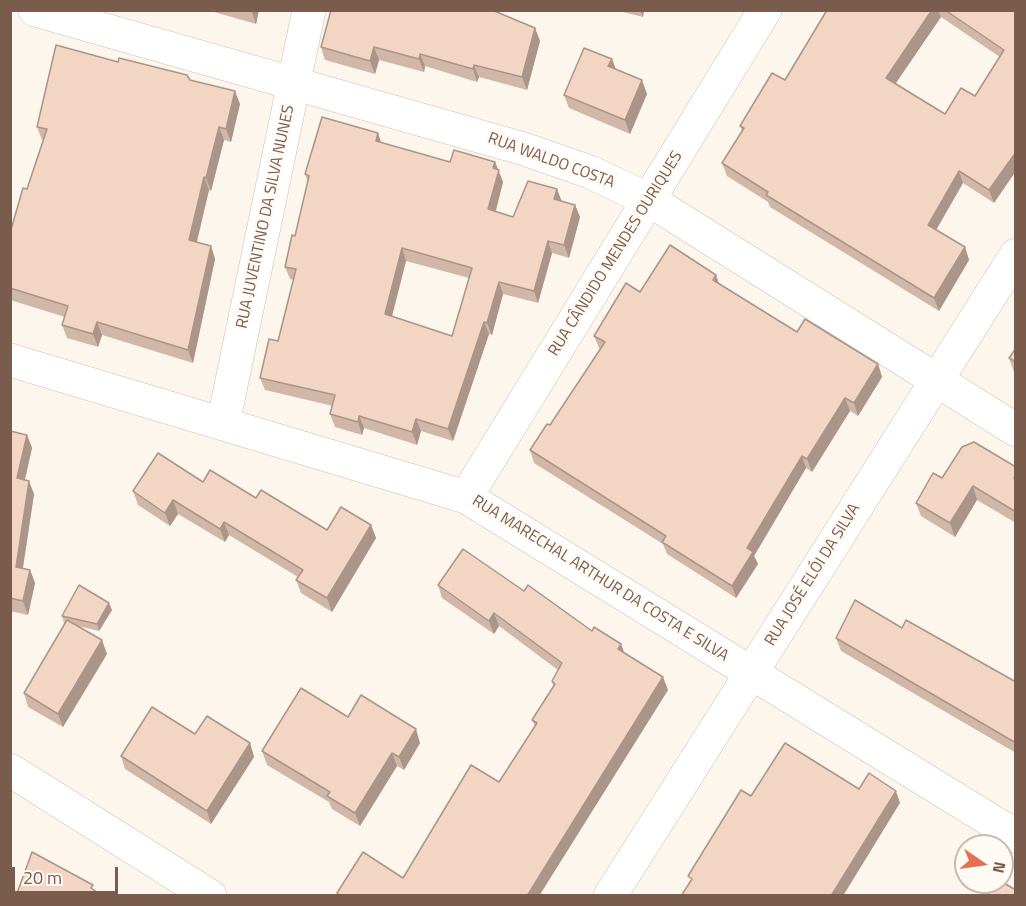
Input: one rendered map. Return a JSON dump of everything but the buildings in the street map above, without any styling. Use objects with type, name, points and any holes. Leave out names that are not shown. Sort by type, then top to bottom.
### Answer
[{"type":"street","name":"RUA WALDO COSTA","points":[[35,10],[524,149],[591,172],[649,200],[1016,430]]},
{"type":"street","name":"RUA JUVENTINO DA SILVA NUNES","points":[[224,424],[309,10]]},
{"type":"street","name":"RUA CÂNDIDO MENDES OURIQUES","points":[[466,497],[765,10]]},
{"type":"street","name":"RUA JOSÉ ELÓI DA SILVA","points":[[610,896],[1016,255]]},
{"type":"street","name":"RUA MARECHAL ARTHUR DA COSTA E SILVA","points":[[10,360],[466,497],[1016,836]]},
{"type":"street","points":[[10,770],[210,896]]}]
